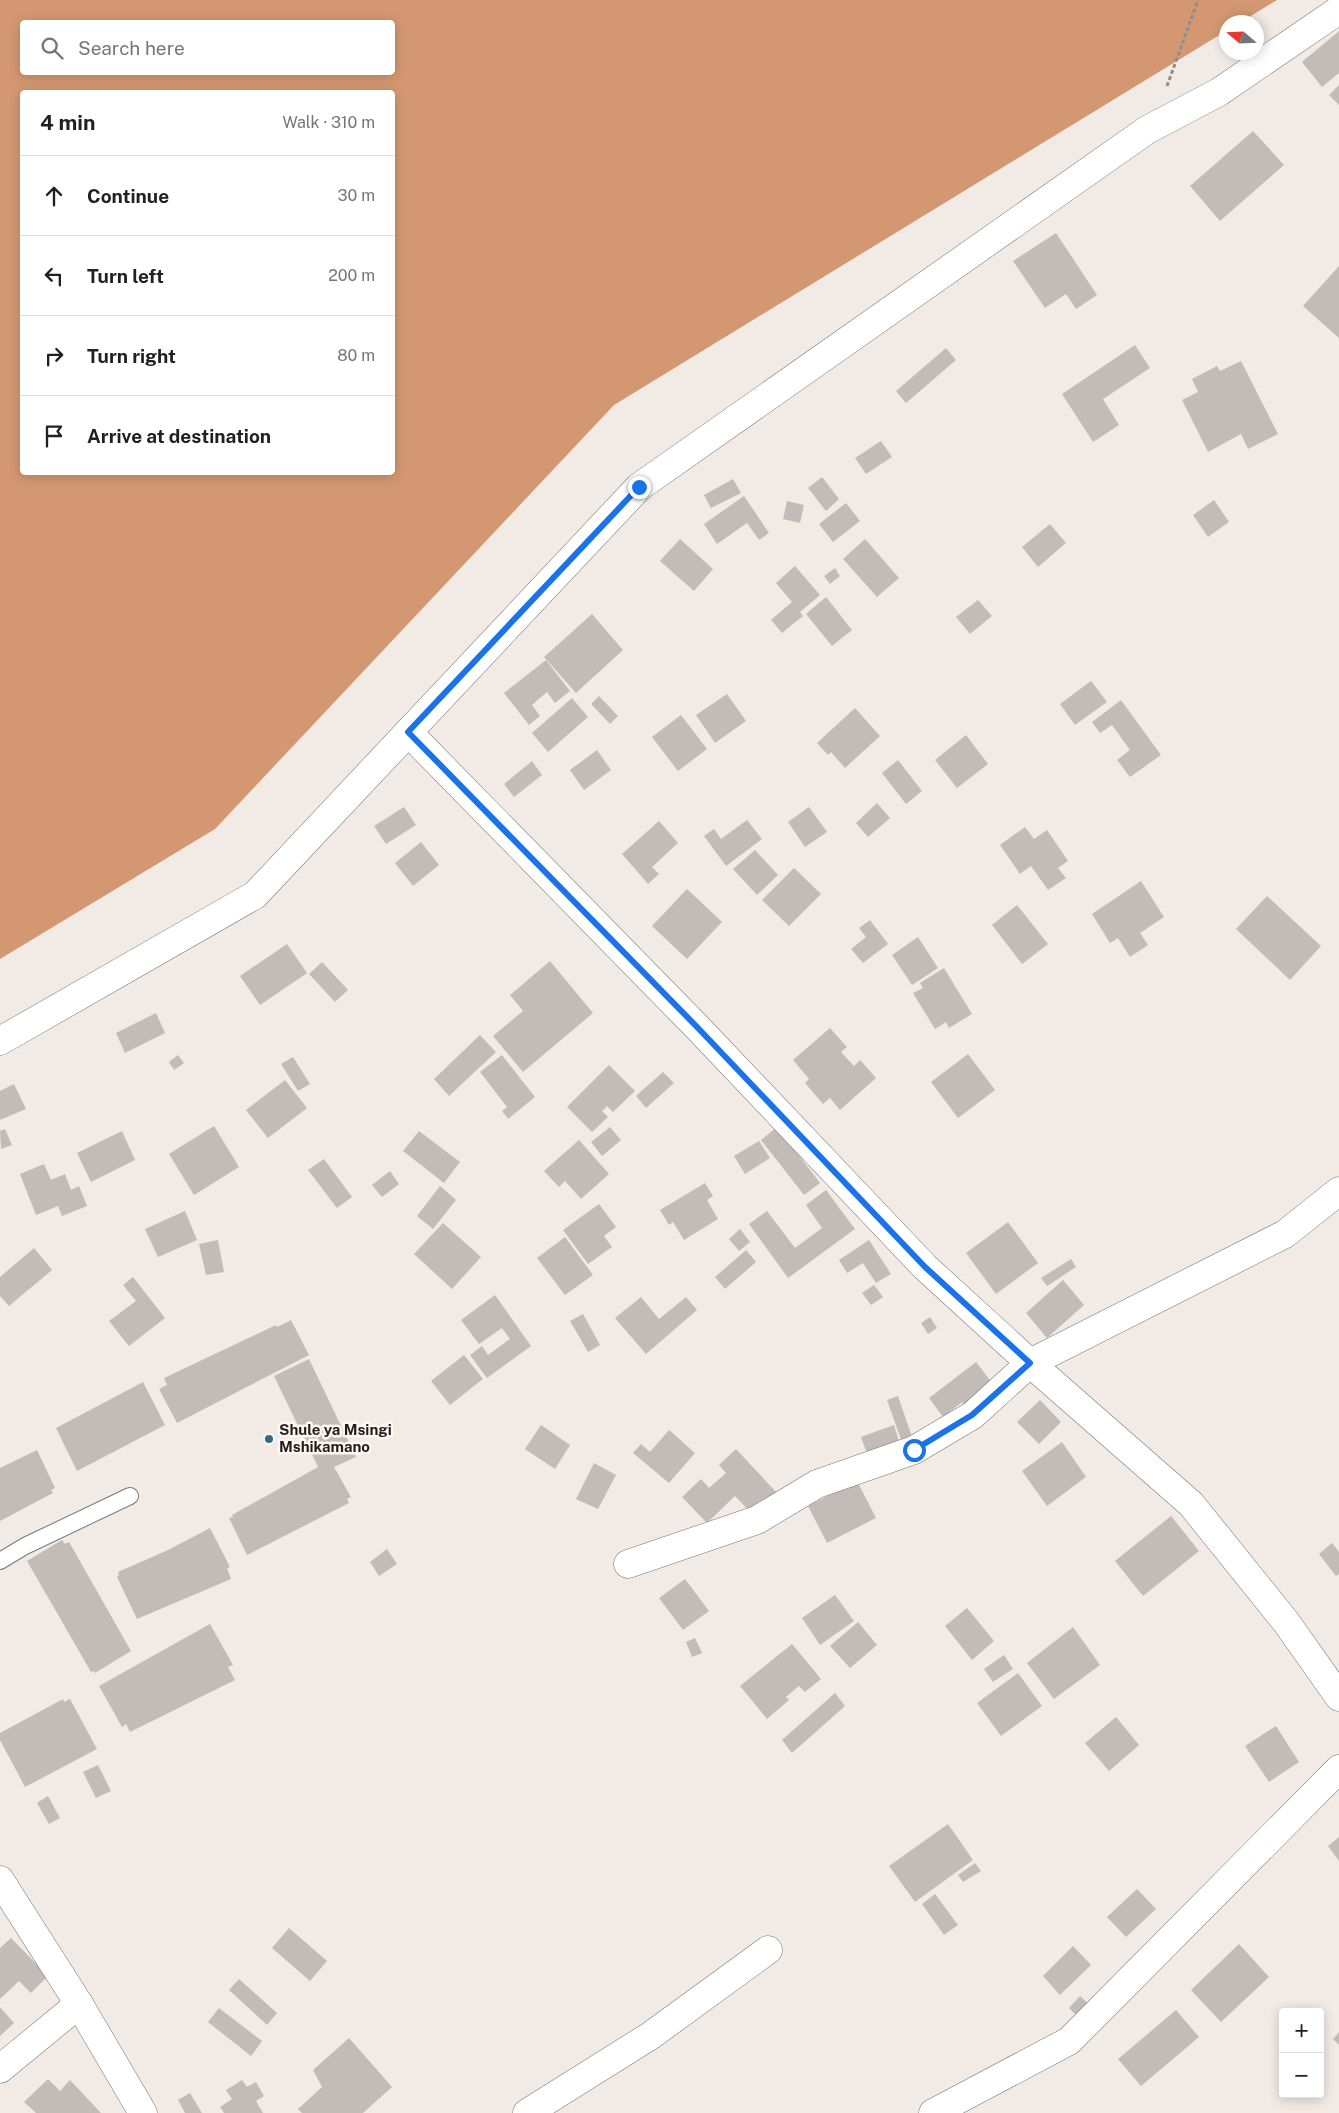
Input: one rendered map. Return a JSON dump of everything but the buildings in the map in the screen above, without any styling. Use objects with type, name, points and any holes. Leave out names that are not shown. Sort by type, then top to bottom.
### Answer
[{"type":"street","points":[[0,1041],[255,894],[639,487],[1147,130],[1219,92],[1339,10]]},
{"type":"street","points":[[408,732],[698,1028],[925,1267],[1030,1363],[1191,1504],[1286,1622],[1339,1696]]},
{"type":"street","points":[[628,1564],[757,1520],[817,1484],[914,1450],[972,1415],[1030,1363],[1286,1234],[1339,1191]]},
{"type":"street","points":[[933,2113],[1069,2041],[1339,1769]]},
{"type":"street","points":[[0,1880],[79,2004],[143,2113]]},
{"type":"street","points":[[527,2113],[650,2036],[768,1950]]},
{"type":"street","points":[[0,2069],[79,2004]]},
{"type":"lane","points":[[0,1561],[25,1546],[130,1496]]},
{"type":"path","points":[[1165,89],[1198,0]]},
{"type":"shaded area","points":[[0,0],[1277,0],[1252,15],[1219,15],[1219,35],[614,405],[215,829],[0,959]]},
{"type":"place","name":"Shule ya Msingi Mshikamano","points":[[269,1439]]},
{"type":"route","points":[[639,487],[408,732],[698,1028],[925,1267],[1030,1363],[972,1415],[914,1450]]}]
